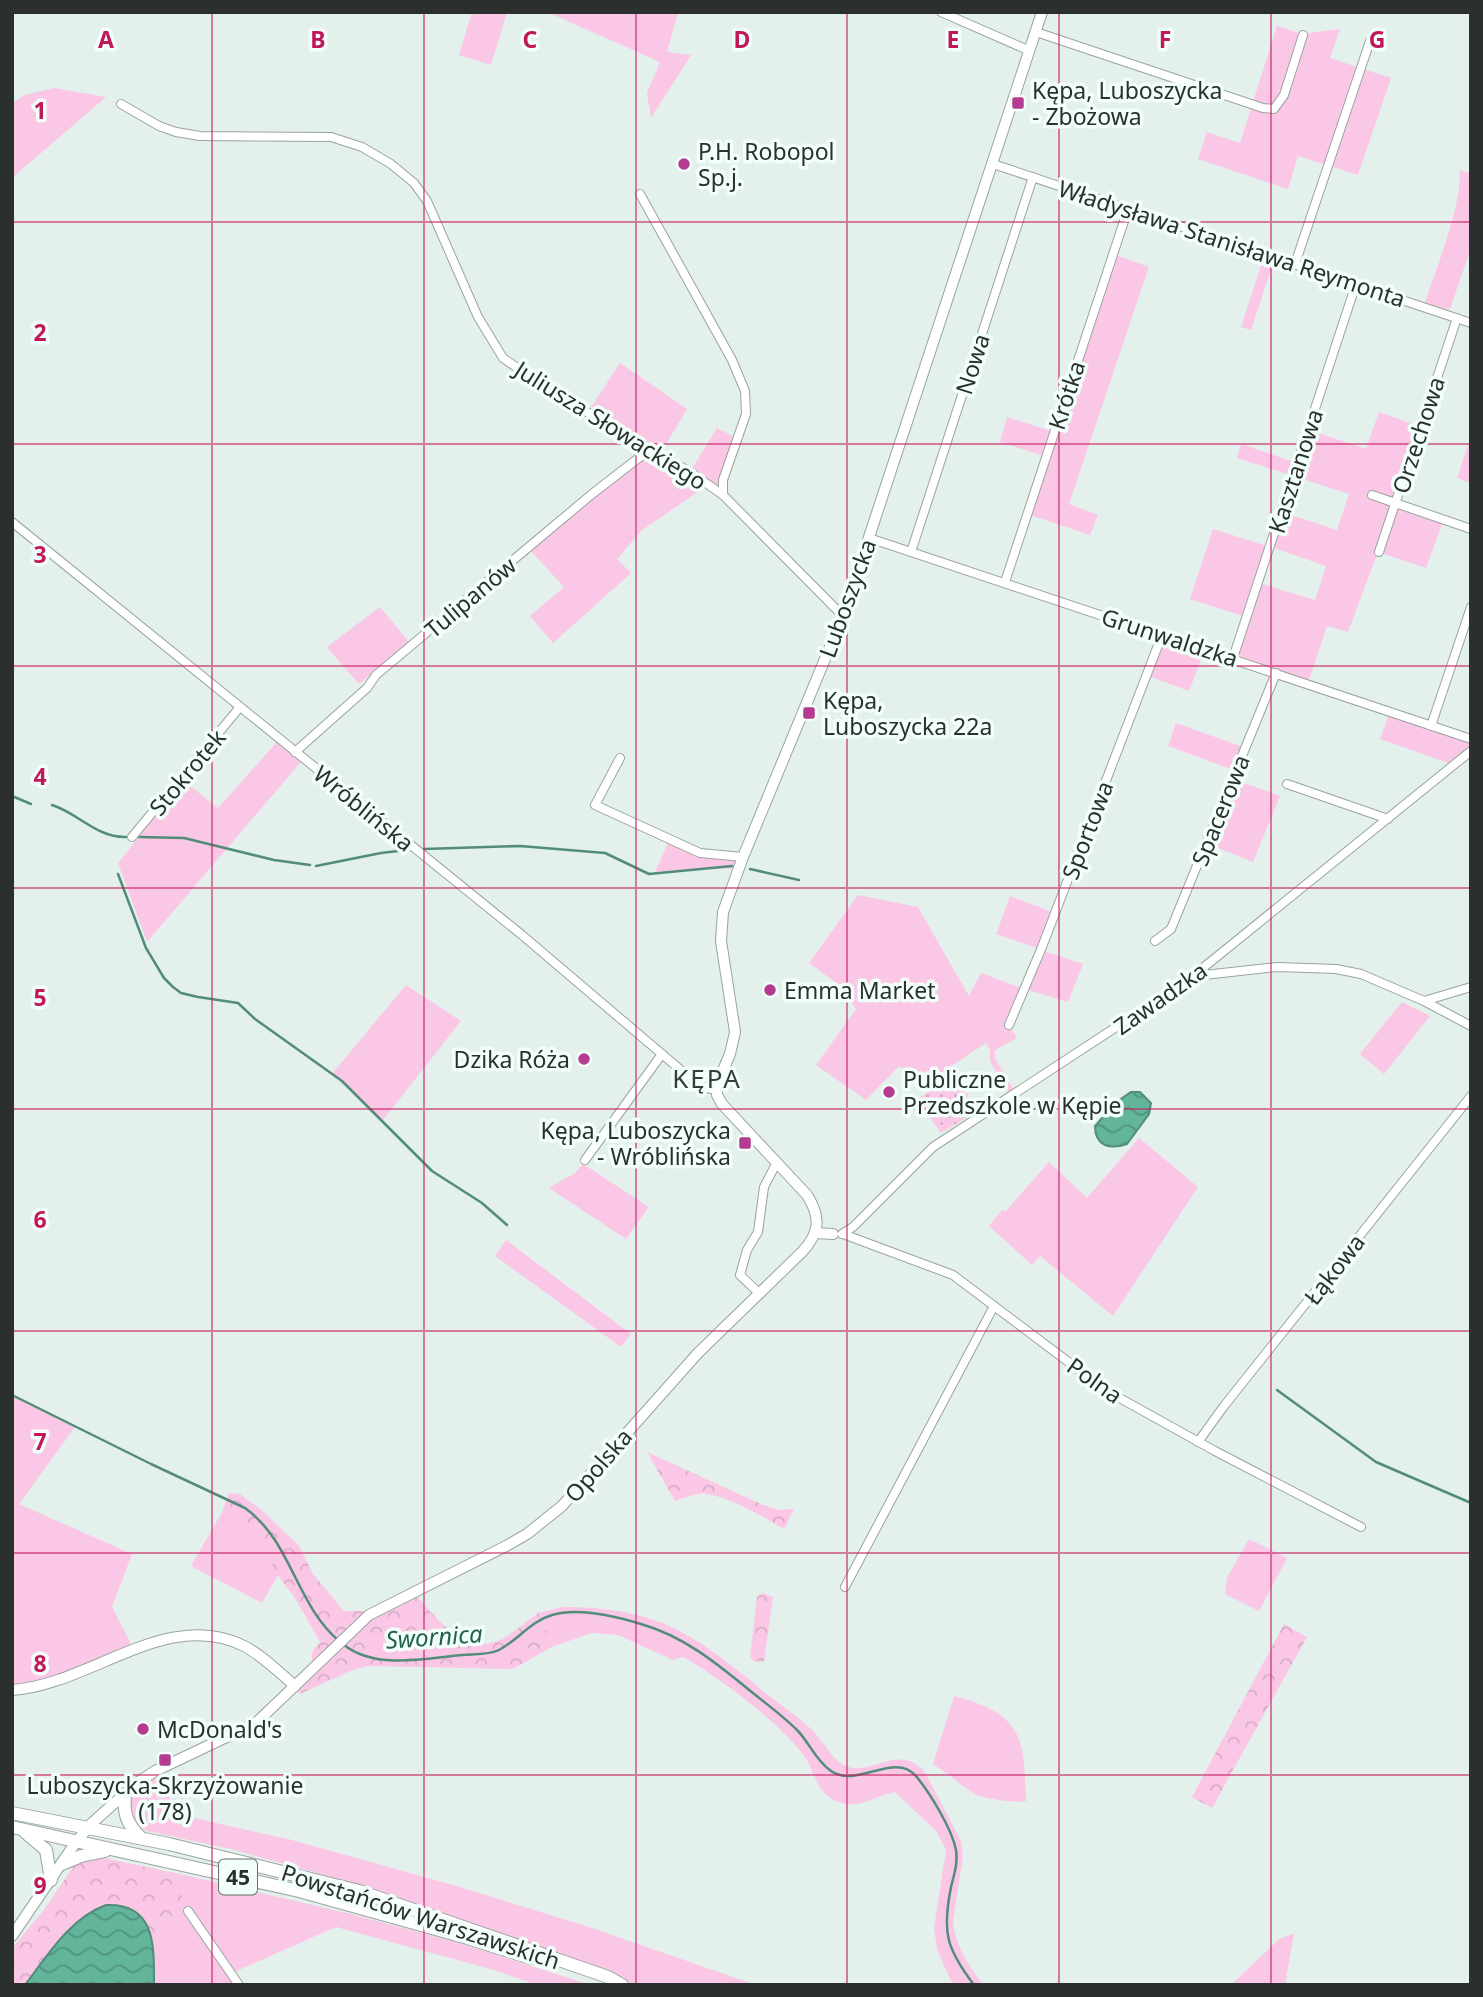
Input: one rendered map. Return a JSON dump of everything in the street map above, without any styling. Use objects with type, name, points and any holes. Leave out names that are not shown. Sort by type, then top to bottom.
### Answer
[{"type":"main road","points":[[125,1794],[124,1810],[127,1821],[141,1839]]},
{"type":"main road","name":"Powstańców Warszawskich","points":[[12,1813],[141,1839],[359,1891],[596,1973],[622,1985]]},
{"type":"main road","points":[[16,1828],[46,1850],[51,1880]]},
{"type":"main road","name":"Powstańców Warszawskich","points":[[16,1828],[230,1875],[367,1909],[616,1985]]},
{"type":"main road","points":[[62,1864],[81,1856],[109,1850]]},
{"type":"street","points":[[941,12],[1030,51]]},
{"type":"street","name":"Luboszycka","points":[[716,1090],[735,1032],[722,953],[721,930],[728,895],[844,613],[1042,12]]},
{"type":"street","points":[[1036,33],[1275,109],[1284,95],[1303,35]]},
{"type":"street","points":[[1295,264],[1370,41]]},
{"type":"street","name":"Juliusza Słowackiego","points":[[121,104],[159,126],[177,132],[200,136],[331,137],[362,147],[391,164],[414,183],[427,201],[478,317],[503,358],[550,390],[723,495],[838,611],[844,613]]},
{"type":"street","name":"Władysława Stanisława Reymonta","points":[[993,164],[1471,323]]},
{"type":"street","name":"Nowa","points":[[911,552],[1033,177]]},
{"type":"street","points":[[640,194],[732,360],[745,390],[745,421],[723,480],[723,495]]},
{"type":"street","name":"Krótka","points":[[1005,582],[1128,209]]},
{"type":"street","name":"Kasztanowa","points":[[1233,658],[1356,284]]},
{"type":"street","name":"Orzechowa","points":[[1379,552],[1457,318]]},
{"type":"street","name":"Tulipanów","points":[[295,752],[368,688],[376,676],[592,494],[645,453],[653,451]]},
{"type":"street","points":[[1372,495],[1471,529]]},
{"type":"street","name":"Wróblińska","points":[[12,522],[522,935],[696,1083],[716,1090]]},
{"type":"street","name":"Grunwaldzka","points":[[869,538],[1471,739]]},
{"type":"street","points":[[1431,726],[1471,607]]},
{"type":"street","name":"Sportowa","points":[[1009,1025],[1042,947],[1161,635]]},
{"type":"street","name":"Spacerowa","points":[[1155,941],[1171,929],[1276,673]]},
{"type":"street","name":"Stokrotek","points":[[132,837],[240,707]]},
{"type":"street","name":"Zawadzka","points":[[837,1234],[853,1227],[933,1147],[1193,977],[1471,751]]},
{"type":"street","points":[[620,758],[595,805],[700,853],[743,857]]},
{"type":"street","points":[[1287,783],[1388,819]]},
{"type":"street","points":[[1193,977],[1277,967],[1336,969],[1362,974],[1424,1001],[1471,1026]]},
{"type":"street","points":[[1424,1001],[1471,987]]},
{"type":"street","points":[[585,1160],[662,1054]]},
{"type":"street","points":[[716,1090],[722,1104],[812,1202],[818,1222],[816,1234],[837,1234]]},
{"type":"street","name":"Łąkowa","points":[[1198,1442],[1471,1096]]},
{"type":"street","points":[[760,1294],[740,1275],[742,1264],[758,1232],[764,1186],[777,1162]]},
{"type":"street","name":"Opolska","points":[[76,1842],[125,1794],[155,1771],[256,1723],[349,1632],[374,1612],[508,1545],[550,1517],[579,1488],[698,1353],[760,1294],[816,1234]]},
{"type":"street","name":"Polna","points":[[837,1234],[851,1235],[950,1274],[1107,1391],[1361,1527]]},
{"type":"street","points":[[845,1587],[994,1306]]},
{"type":"street","points":[[12,1690],[49,1684],[153,1643],[191,1635],[213,1636],[244,1646],[262,1657],[295,1686]]},
{"type":"street","points":[[12,1936],[76,1842]]},
{"type":"street","points":[[188,1910],[239,1985]]},
{"type":"green space","points":[[472,12],[507,12],[491,65],[459,55]]},
{"type":"green space","points":[[547,12],[678,12],[667,52],[691,55],[651,118],[647,93],[660,62]]},
{"type":"green space","points":[[1277,26],[1302,34],[1340,29],[1330,58],[1391,78],[1358,175],[1298,156],[1288,189],[1198,159],[1207,132],[1240,143]]},
{"type":"green space","points":[[54,88],[106,97],[12,178],[12,103],[25,95]]},
{"type":"green space","points":[[1459,170],[1471,174],[1471,248],[1450,309],[1424,306],[1453,218]]},
{"type":"green space","points":[[1113,254],[1149,267],[1069,504],[1098,515],[1090,535],[1027,514],[1044,456],[1000,442],[1007,417],[1054,432]]},
{"type":"green space","points":[[1265,254],[1275,257],[1251,330],[1241,327]]},
{"type":"green space","points":[[620,363],[687,409],[660,454],[690,472],[717,428],[738,439],[721,490],[708,485],[642,530],[617,559],[631,573],[553,643],[530,616],[564,587],[531,551],[586,504],[592,494],[652,451],[588,412]]},
{"type":"green space","points":[[1379,412],[1421,427],[1396,502],[1444,519],[1426,568],[1378,552],[1348,632],[1327,626],[1308,683],[1233,658],[1246,617],[1190,599],[1213,529],[1267,546],[1249,612],[1262,584],[1315,600],[1326,566],[1274,548],[1282,512],[1337,530],[1349,494],[1237,458],[1241,444],[1297,463],[1309,430],[1366,449]]},
{"type":"green space","points":[[1471,443],[1471,483],[1457,478]]},
{"type":"green space","points":[[380,607],[410,643],[359,684],[327,647]]},
{"type":"green space","points":[[1162,635],[1205,649],[1189,691],[1146,675]]},
{"type":"green space","points":[[1390,712],[1471,739],[1471,751],[1454,765],[1380,739]]},
{"type":"green space","points":[[1176,723],[1246,748],[1236,771],[1168,746]]},
{"type":"green space","points":[[277,742],[301,762],[147,942],[118,863],[184,781],[218,808]]},
{"type":"green space","points":[[1233,779],[1280,796],[1253,862],[1206,843]]},
{"type":"green space","points":[[670,839],[700,853],[743,857],[739,868],[655,872]]},
{"type":"green space","points":[[858,895],[918,907],[969,996],[981,973],[1024,989],[1040,949],[996,934],[1010,896],[1055,913],[1041,950],[1083,964],[1068,1002],[1025,989],[1009,1025],[1017,1038],[995,1050],[995,1058],[1016,1094],[1011,1097],[990,1061],[990,1050],[986,1043],[929,1081],[913,1079],[899,1066],[866,1100],[816,1065],[856,1009],[843,988],[809,963]]},
{"type":"green space","points":[[406,985],[461,1021],[383,1120],[332,1074]]},
{"type":"green space","points":[[1402,1002],[1430,1016],[1384,1074],[1360,1054]]},
{"type":"green space","points":[[956,1076],[977,1111],[941,1133],[917,1099]]},
{"type":"green space","points":[[1139,1138],[1198,1187],[1113,1316],[1040,1256],[1032,1265],[989,1226],[1002,1210],[1006,1211],[1049,1162],[1087,1198]]},
{"type":"green space","points":[[583,1164],[649,1207],[626,1239],[549,1188],[575,1173]]},
{"type":"green space","points":[[506,1240],[631,1334],[621,1347],[495,1256]]},
{"type":"green space","points":[[12,1395],[75,1427],[19,1504],[132,1554],[112,1607],[134,1650],[12,1690]]},
{"type":"green space","points":[[647,1452],[763,1505],[779,1510],[794,1509],[784,1529],[747,1508],[718,1496],[700,1494],[675,1501]]},
{"type":"green space","points":[[229,1493],[240,1494],[264,1512],[299,1546],[313,1574],[344,1611],[374,1611],[413,1592],[449,1630],[471,1642],[484,1644],[502,1639],[538,1613],[554,1646],[513,1669],[368,1666],[350,1671],[300,1694],[295,1686],[312,1670],[312,1652],[320,1642],[263,1548],[222,1512]]},
{"type":"green space","points":[[222,1512],[263,1548],[278,1575],[262,1603],[191,1566]]},
{"type":"green space","points":[[1249,1539],[1287,1558],[1259,1611],[1225,1594],[1227,1578]]},
{"type":"green space","points":[[763,1593],[773,1597],[764,1662],[753,1661],[750,1657],[757,1597]]},
{"type":"green space","points":[[563,1607],[626,1612],[652,1619],[698,1641],[805,1724],[842,1764],[863,1768],[905,1760],[916,1764],[926,1774],[961,1841],[963,1857],[953,1920],[954,1929],[963,1954],[983,1985],[953,1985],[937,1950],[934,1928],[946,1850],[936,1831],[895,1792],[853,1804],[830,1798],[820,1788],[804,1756],[779,1729],[731,1688],[683,1657],[673,1660],[618,1635],[592,1633],[554,1646],[538,1613]]},
{"type":"green space","points":[[1284,1624],[1307,1637],[1212,1808],[1192,1797]]},
{"type":"green space","points":[[954,1696],[994,1711],[1007,1720],[1015,1731],[1024,1760],[1026,1801],[979,1796],[933,1764]]},
{"type":"green space","points":[[154,1777],[178,1809],[194,1818],[292,1840],[460,1887],[589,1927],[756,1985],[634,1985],[552,1952],[360,1885],[231,1849],[147,1831],[131,1817],[129,1810],[133,1796]]},
{"type":"green space","points":[[95,1856],[189,1876],[179,1904],[153,1947],[147,1925],[84,1916],[62,1938],[25,1985],[12,1985],[12,1948],[43,1911],[73,1867],[84,1859]]},
{"type":"green space","points":[[189,1876],[351,1914],[466,1945],[591,1985],[537,1985],[494,1970],[336,1927],[232,1973],[239,1985],[154,1985],[153,1947],[179,1904]]},
{"type":"green space","points":[[1294,1933],[1285,1985],[1231,1985],[1278,1940]]},
{"type":"water","points":[[1131,1092],[1140,1092],[1151,1103],[1149,1114],[1127,1144],[1115,1147],[1105,1145],[1098,1138],[1095,1126],[1115,1103]]},
{"type":"water","points":[[106,1905],[122,1906],[135,1911],[143,1919],[152,1942],[154,1985],[25,1985],[70,1928]]},
{"type":"waterway","points":[[12,796],[31,804]]},
{"type":"waterway","points":[[52,805],[106,834],[126,837]]},
{"type":"waterway","points":[[139,837],[184,838],[274,860],[310,865]]},
{"type":"waterway","points":[[424,849],[520,846],[605,853],[649,874],[732,866]]},
{"type":"waterway","points":[[316,866],[406,850]]},
{"type":"waterway","points":[[750,869],[799,880]]},
{"type":"waterway","points":[[118,874],[146,948],[164,978],[173,987],[181,993],[238,1003],[255,1019],[342,1081],[432,1171],[482,1203],[507,1225]]},
{"type":"waterway","points":[[1277,1390],[1376,1462],[1471,1503]]},
{"type":"waterway","name":"Swornica","points":[[12,1395],[245,1508],[261,1522],[273,1538],[312,1609],[339,1641]]},
{"type":"waterway","name":"Swornica","points":[[344,1645],[357,1653],[386,1660],[486,1654],[506,1646],[544,1618],[574,1612],[631,1621],[671,1635],[723,1669],[785,1719],[831,1771],[852,1776],[897,1767],[907,1769],[916,1776],[940,1812],[954,1841],[956,1860],[948,1903],[947,1928],[952,1950],[974,1985]]},
{"type":"place","name":"Kępa, Luboszycka - Zbożowa","points":[[1018,103]]},
{"type":"place","name":"P.H. Robopol Sp.j.","points":[[684,164]]},
{"type":"place","name":"Kępa, Luboszycka 22a","points":[[809,713]]},
{"type":"place","name":"Emma Market","points":[[770,990]]},
{"type":"place","name":"Dzika Róża","points":[[584,1059]]},
{"type":"place","name":"Publiczne Przedszkole w Kępie","points":[[889,1092]]},
{"type":"place","name":"Kępa, Luboszycka - Wróblińska","points":[[745,1143]]},
{"type":"place","name":"McDonald's","points":[[143,1729]]},
{"type":"place","name":"Luboszycka-Skrzyżowanie (178)","points":[[165,1760]]},
{"type":"district","name":"KĘPA","points":[[707,1078]]}]
